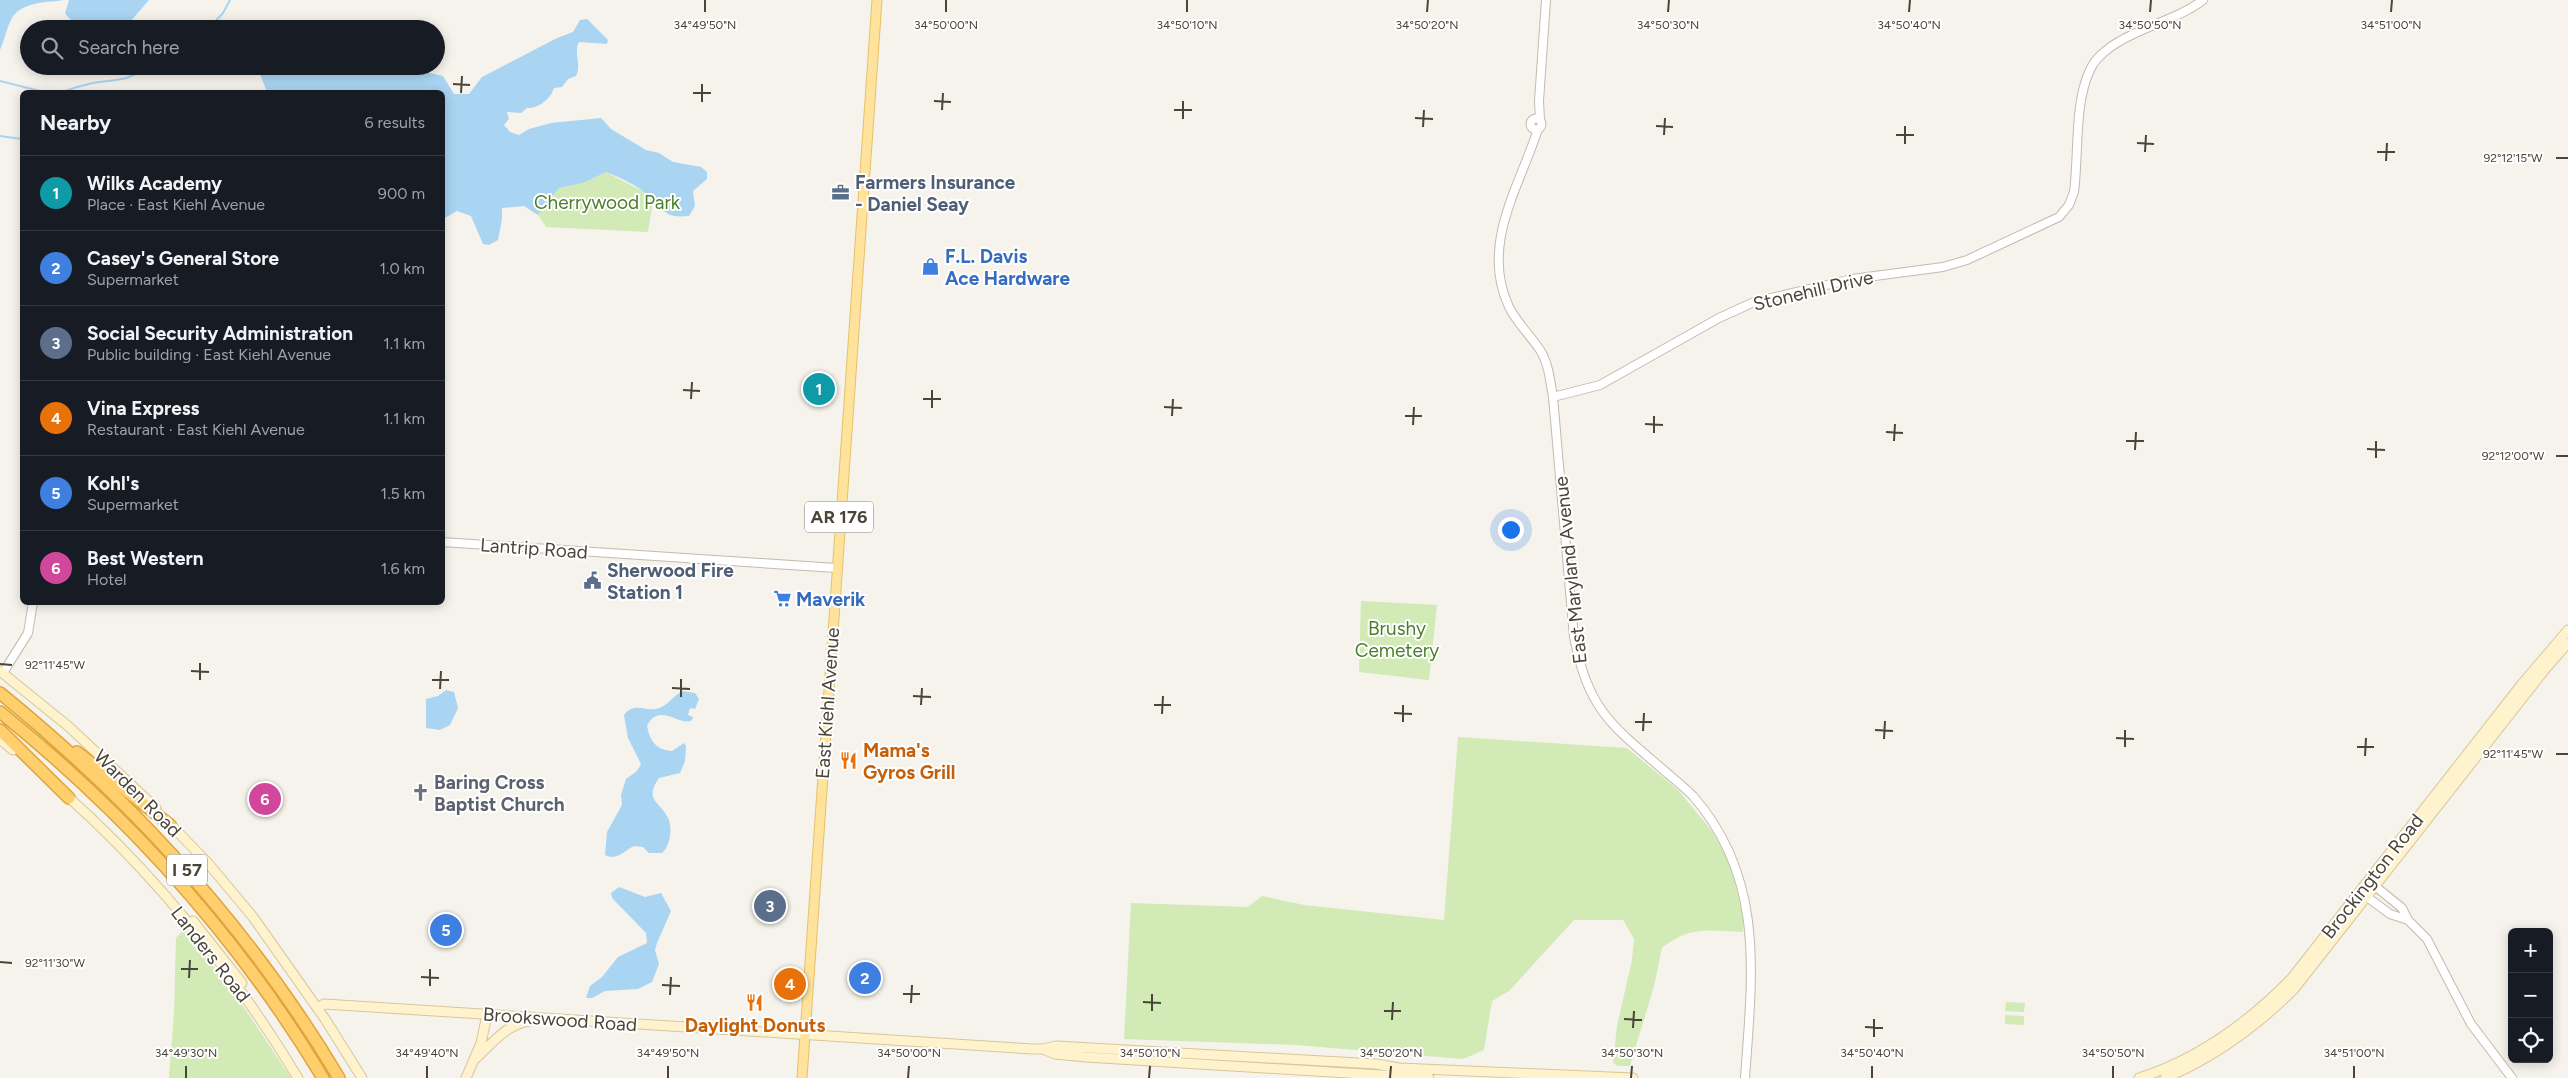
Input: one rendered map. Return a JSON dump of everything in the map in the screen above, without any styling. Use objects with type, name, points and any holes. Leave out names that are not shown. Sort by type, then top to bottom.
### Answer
[{"type":"highway","name":"I 57","points":[[0,693],[50,733],[139,818],[195,878],[272,976],[339,1078]]},
{"type":"highway","name":"I 57","points":[[0,712],[87,786],[194,898],[264,988],[323,1078]]},
{"type":"highway","points":[[0,730],[69,798]]},
{"type":"highway","points":[[50,733],[90,761],[170,825]]},
{"type":"main road","name":"East Kiehl Avenue","points":[[802,1078],[877,0]]},
{"type":"main road","name":"Brockington Road","points":[[2372,884],[2522,684],[2568,630]]},
{"type":"main road","name":"Brockington Road","points":[[2139,1078],[2198,1053],[2248,1020],[2292,978],[2364,894],[2568,643]]},
{"type":"main road","name":"Warden Road","points":[[2,672],[68,726],[125,777],[207,862],[253,917],[317,1008],[362,1078]]},
{"type":"main road","name":"Landers Road","points":[[0,739],[69,798],[168,900],[236,984],[298,1078]]},
{"type":"main road","name":"Brockington Road","points":[[2165,1078],[2219,1051],[2265,1017],[2305,976],[2364,894]]},
{"type":"main road","points":[[168,900],[188,915],[208,938],[235,973],[306,1078]]},
{"type":"main road","name":"Brookswood Road","points":[[317,1008],[324,1004],[804,1035]]},
{"type":"main road","points":[[466,1078],[481,1043],[487,1015]]},
{"type":"main road","points":[[474,1060],[507,1028],[521,1022],[545,1019]]},
{"type":"main road","points":[[804,1035],[1043,1049],[1056,1046],[1376,1064],[1399,1068],[1633,1078]]},
{"type":"main road","points":[[1043,1049],[1055,1054],[1086,1057],[1429,1078]]},
{"type":"street","name":"East Maryland Avenue","points":[[1546,0],[1537,120],[1530,123],[1536,129],[1500,232],[1497,259],[1502,290],[1510,308],[1540,351],[1547,366],[1554,397],[1574,637],[1580,670],[1600,710],[1616,730],[1682,786],[1704,810],[1724,842],[1743,888],[1750,925],[1752,956],[1745,1078]]},
{"type":"street","name":"Stonehill Drive","points":[[1554,397],[1600,385],[1719,318],[1754,302],[1852,278],[1942,266],[1967,260],[2059,217],[2069,205],[2074,192],[2082,101],[2090,68],[2104,53],[2121,40],[2184,12],[2203,0]]},
{"type":"street","name":"Lantrip Road","points":[[445,542],[836,568]]},
{"type":"street","points":[[2,672],[28,633],[33,605]]},
{"type":"street","points":[[2372,884],[2402,908],[2408,920],[2427,939],[2475,1030],[2512,1078]]},
{"type":"street","points":[[2364,894],[2396,917],[2408,920]]},
{"type":"street","points":[[2382,908],[2389,898]]},
{"type":"green space","name":"Cherrywood Park","points":[[606,172],[644,192],[653,200],[648,232],[546,227],[538,215],[559,188],[583,183]]},
{"type":"green space","name":"Brushy Cemetery","points":[[1361,601],[1437,605],[1429,680],[1359,672]]},
{"type":"green space","points":[[1458,737],[1627,748],[1678,790],[1712,831],[1727,857],[1743,917],[1743,932],[1700,931],[1682,936],[1662,948],[1654,986],[1630,1066],[1618,1066],[1613,1063],[1617,1026],[1632,960],[1634,939],[1623,920],[1574,920],[1509,991],[1492,1001],[1484,1050],[1463,1059],[1296,1045],[1124,1039],[1131,903],[1248,907],[1262,896],[1304,905],[1444,920]]},
{"type":"green space","points":[[185,928],[245,1009],[291,1078],[169,1078],[174,1012],[176,938]]},
{"type":"green space","points":[[2006,1002],[2025,1003],[2024,1012],[2005,1011]]},
{"type":"green space","points":[[2005,1015],[2024,1016],[2024,1025],[2005,1024]]},
{"type":"water","points":[[0,0],[63,0],[39,3],[21,9],[11,19],[0,50]]},
{"type":"water","points":[[69,0],[149,0],[132,20],[71,20],[65,13]]},
{"type":"water","points":[[587,19],[608,40],[607,44],[579,42],[577,46],[578,72],[576,76],[568,79],[562,87],[554,88],[547,99],[540,105],[527,108],[521,113],[507,112],[509,119],[504,125],[510,132],[519,135],[529,129],[551,123],[601,118],[611,129],[646,150],[659,153],[673,162],[701,167],[707,172],[707,179],[693,191],[695,206],[689,216],[667,213],[640,189],[606,172],[583,183],[559,188],[538,215],[524,206],[502,208],[498,240],[489,245],[483,244],[471,216],[457,211],[445,218],[445,90],[266,90],[260,75],[439,75],[443,76],[454,94],[469,94],[482,77],[557,38],[573,32],[580,20]]},
{"type":"water","points":[[446,690],[454,692],[458,708],[450,725],[440,730],[426,728],[426,699],[438,696]]},
{"type":"water","points":[[682,691],[695,693],[699,699],[695,709],[690,708],[688,715],[693,717],[692,720],[687,722],[664,715],[652,719],[647,726],[652,740],[658,747],[672,751],[684,743],[686,746],[685,761],[680,773],[659,778],[653,791],[654,800],[669,820],[670,835],[665,850],[662,853],[649,853],[643,847],[634,846],[620,855],[609,857],[605,855],[607,832],[622,805],[621,795],[626,779],[637,771],[641,764],[628,738],[624,715],[635,708],[660,708]]},
{"type":"water","points":[[619,887],[645,897],[661,893],[671,911],[655,950],[659,964],[652,982],[638,989],[605,991],[592,998],[586,998],[590,986],[602,977],[618,957],[647,943],[646,933],[612,898],[611,893]]},
{"type":"waterway","points":[[216,20],[223,13],[230,0]]},
{"type":"waterway","points":[[68,90],[89,84],[127,78],[133,75]]},
{"type":"waterway","points":[[0,81],[36,90]]},
{"type":"waterway","points":[[0,136],[20,139]]},
{"type":"place","name":"Farmers Insurance - Daniel Seay","points":[[841,193]]},
{"type":"place","name":"F.L. Davis Ace Hardware","points":[[931,267]]},
{"type":"place","name":"Wilks Academy","points":[[819,389]]},
{"type":"place","name":"Sherwood Fire Station 1","points":[[593,581]]},
{"type":"place","name":"Maverik","points":[[782,599]]},
{"type":"place","name":"Mama's Gyros Grill","points":[[849,761]]},
{"type":"place","name":"Baring Cross Baptist Church","points":[[420,793]]},
{"type":"place","name":"Best Western","points":[[265,799]]},
{"type":"place","name":"Social Security Administration","points":[[770,906]]},
{"type":"place","name":"Kohl's","points":[[446,930]]},
{"type":"place","name":"Casey's General Store","points":[[865,978]]},
{"type":"place","name":"Vina Express","points":[[790,984]]},
{"type":"place","name":"Daylight Donuts","points":[[755,1002]]}]
